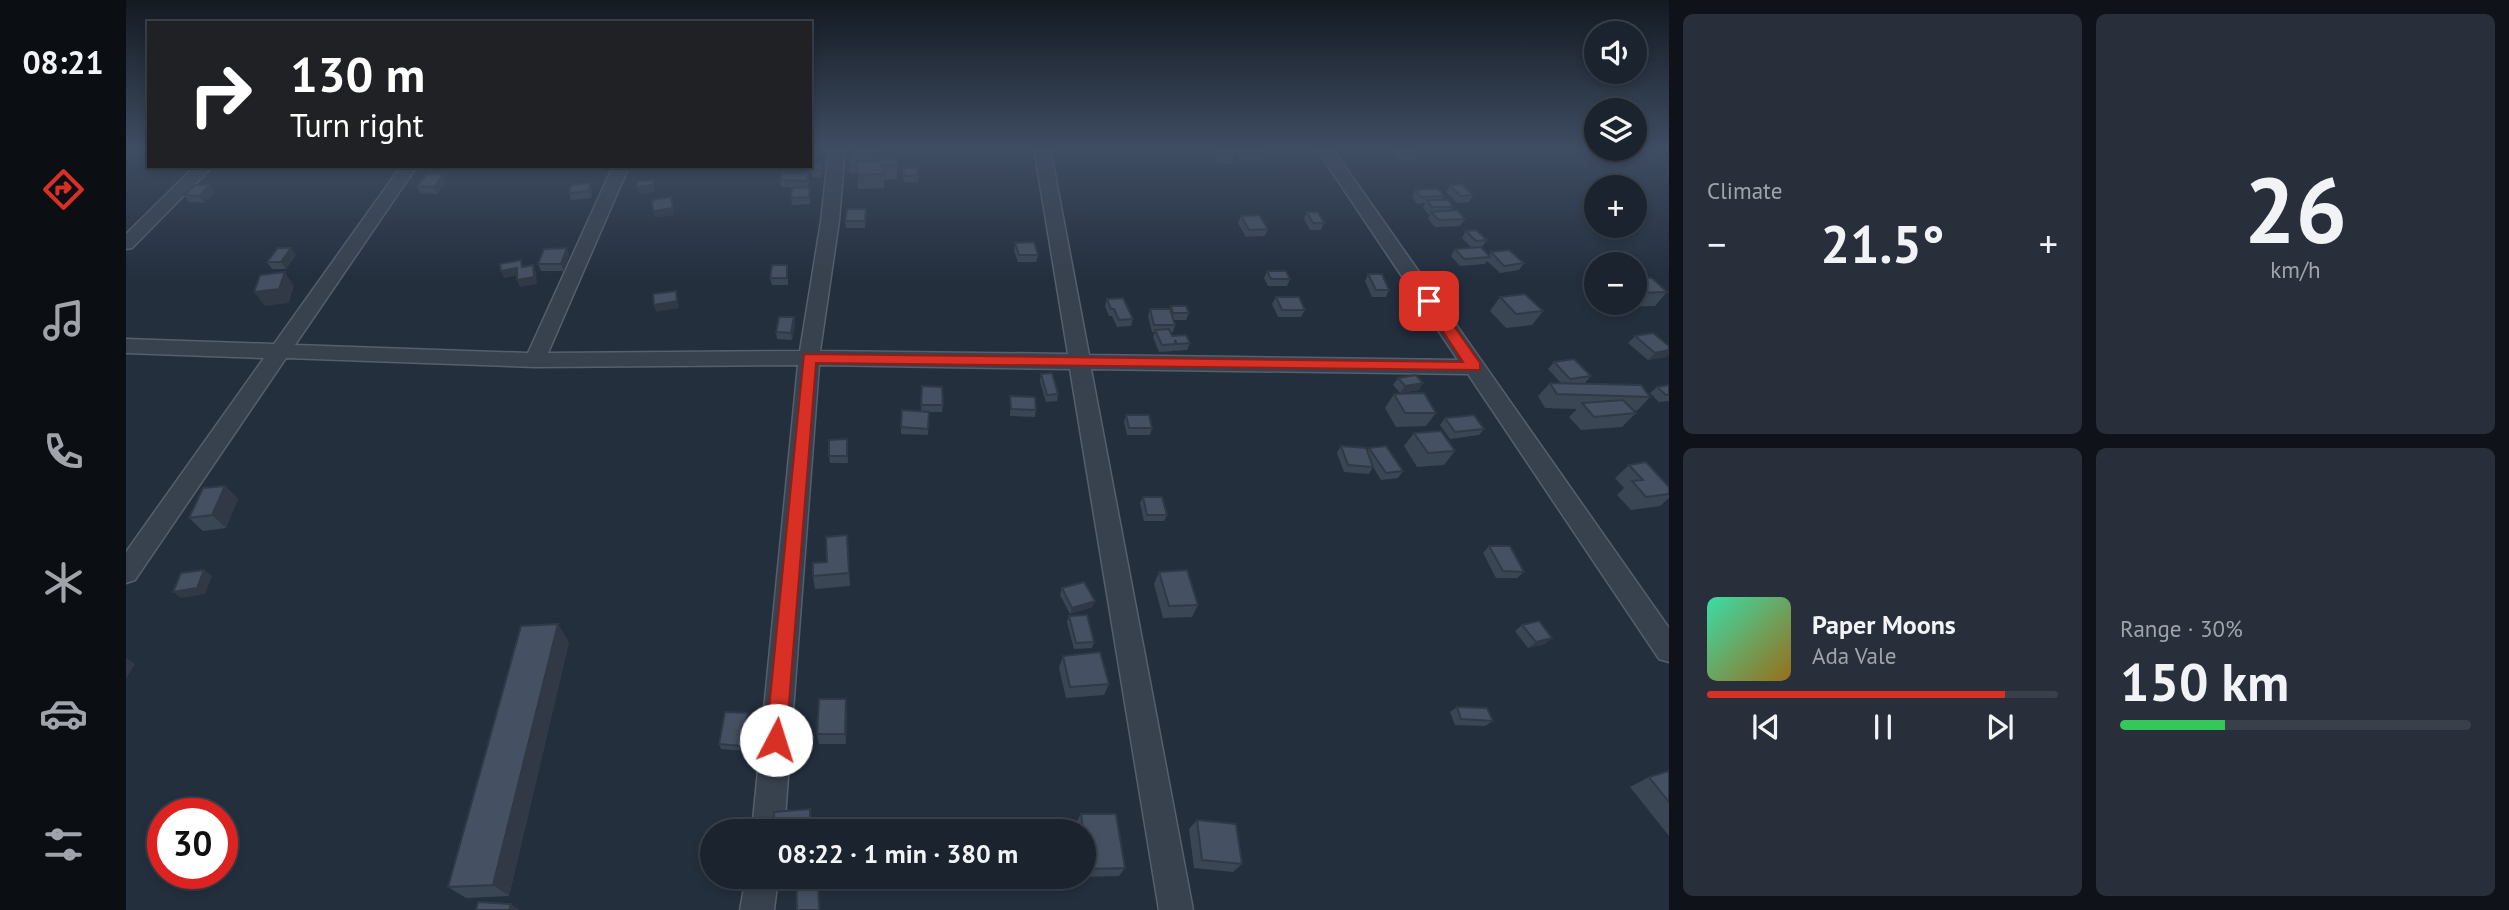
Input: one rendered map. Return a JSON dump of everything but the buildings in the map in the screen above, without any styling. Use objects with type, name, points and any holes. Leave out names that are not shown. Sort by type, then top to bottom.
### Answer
[{"type":"street","points":[[126,244],[180,190]]},
{"type":"street","points":[[126,572],[392,190]]},
{"type":"street","points":[[535,360],[610,190]]},
{"type":"street","points":[[769,819],[809,358],[833,190]]},
{"type":"street","points":[[1049,190],[1177,910]]},
{"type":"street","points":[[1353,190],[1669,650]]},
{"type":"street","points":[[126,346],[535,360],[809,358],[1474,367]]},
{"type":"street","points":[[757,910],[760,889]]},
{"type":"route","points":[[776,740],[809,358],[1474,367],[1429,301]]}]
